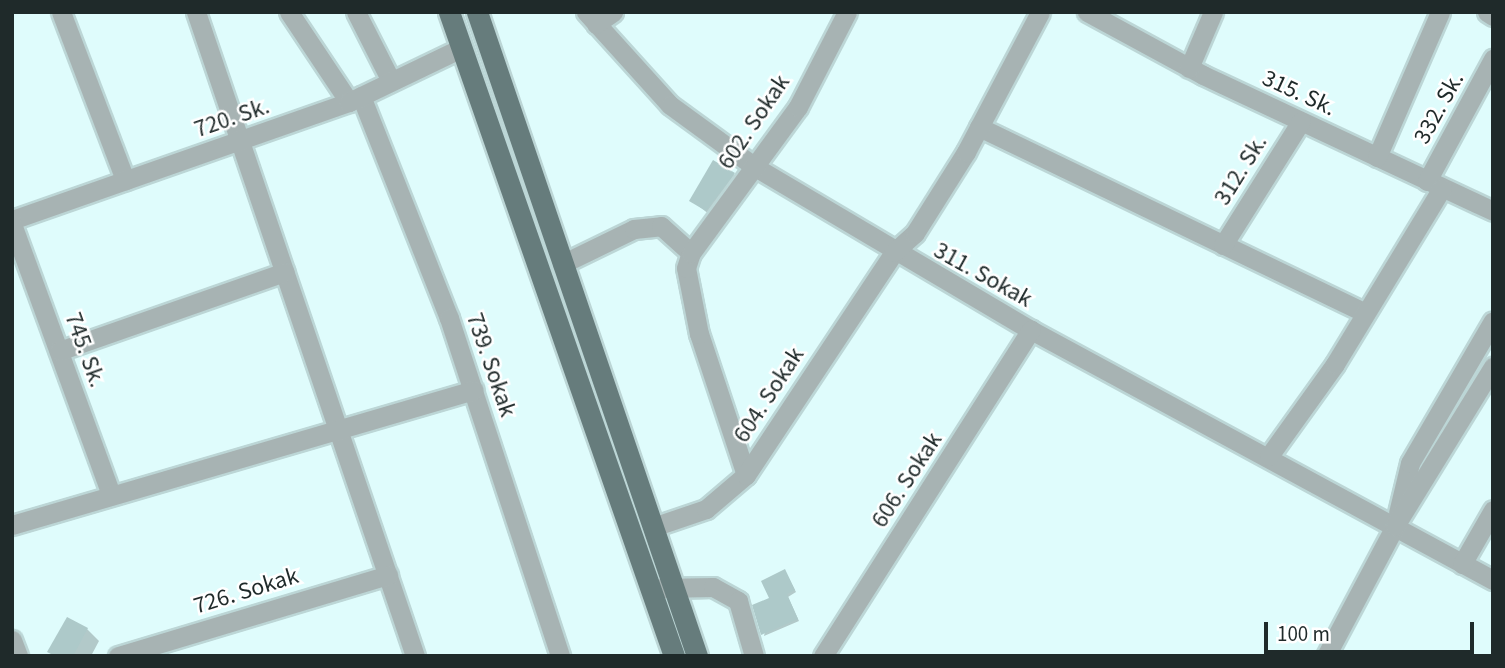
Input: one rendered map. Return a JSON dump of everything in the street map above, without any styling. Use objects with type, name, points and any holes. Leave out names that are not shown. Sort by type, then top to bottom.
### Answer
[{"type":"main road","points":[[449,12],[674,656]]},
{"type":"main road","points":[[477,12],[697,656]]},
{"type":"street","points":[[61,12],[125,180]]},
{"type":"street","points":[[196,12],[415,656]]},
{"type":"street","name":"739. Sokak","points":[[289,12],[355,99],[474,390],[560,656]]},
{"type":"street","points":[[356,12],[391,81]]},
{"type":"street","points":[[591,18],[613,12]]},
{"type":"street","name":"602. Sokak","points":[[691,253],[798,107],[847,12]]},
{"type":"street","name":"604. Sokak","points":[[653,527],[706,509],[746,475],[894,252],[915,233],[979,127],[1040,12]]},
{"type":"street","name":"315. Sk.","points":[[1087,12],[1189,68],[1493,211]]},
{"type":"street","points":[[1189,68],[1213,12]]},
{"type":"street","points":[[1377,157],[1440,12]]},
{"type":"street","points":[[1487,12],[1493,16]]},
{"type":"street","name":"311. Sokak","points":[[591,18],[670,105],[755,167],[894,252],[1031,330],[1269,456],[1493,580]]},
{"type":"street","name":"720. Sk.","points":[[12,222],[355,99],[461,48]]},
{"type":"street","name":"332. Sk.","points":[[1269,456],[1335,365],[1365,313],[1434,184],[1493,60]]},
{"type":"street","name":"312. Sk.","points":[[1223,245],[1301,121]]},
{"type":"street","points":[[979,127],[1365,313]]},
{"type":"street","name":"745. Sk.","points":[[12,222],[111,494]]},
{"type":"street","points":[[562,264],[634,229],[661,226],[691,253],[686,286],[746,475]]},
{"type":"street","points":[[59,351],[285,272]]},
{"type":"street","points":[[1395,526],[1410,463],[1493,321]]},
{"type":"street","name":"606. Sokak","points":[[822,656],[1031,330]]},
{"type":"street","points":[[1326,656],[1395,526],[1493,367]]},
{"type":"street","points":[[12,525],[474,390]]},
{"type":"street","points":[[1462,564],[1493,510]]},
{"type":"street","name":"726. Sokak","points":[[118,656],[388,575]]},
{"type":"street","points":[[649,588],[713,587],[738,601],[754,656]]},
{"type":"street","points":[[12,640],[18,656]]},
{"type":"building","points":[[713,160],[735,173],[706,211],[689,201]]},
{"type":"building","points":[[785,569],[795,590],[787,594],[798,619],[761,635],[752,605],[769,598],[761,581]]},
{"type":"building","points":[[67,617],[88,628],[73,656],[55,656],[47,652]]}]
